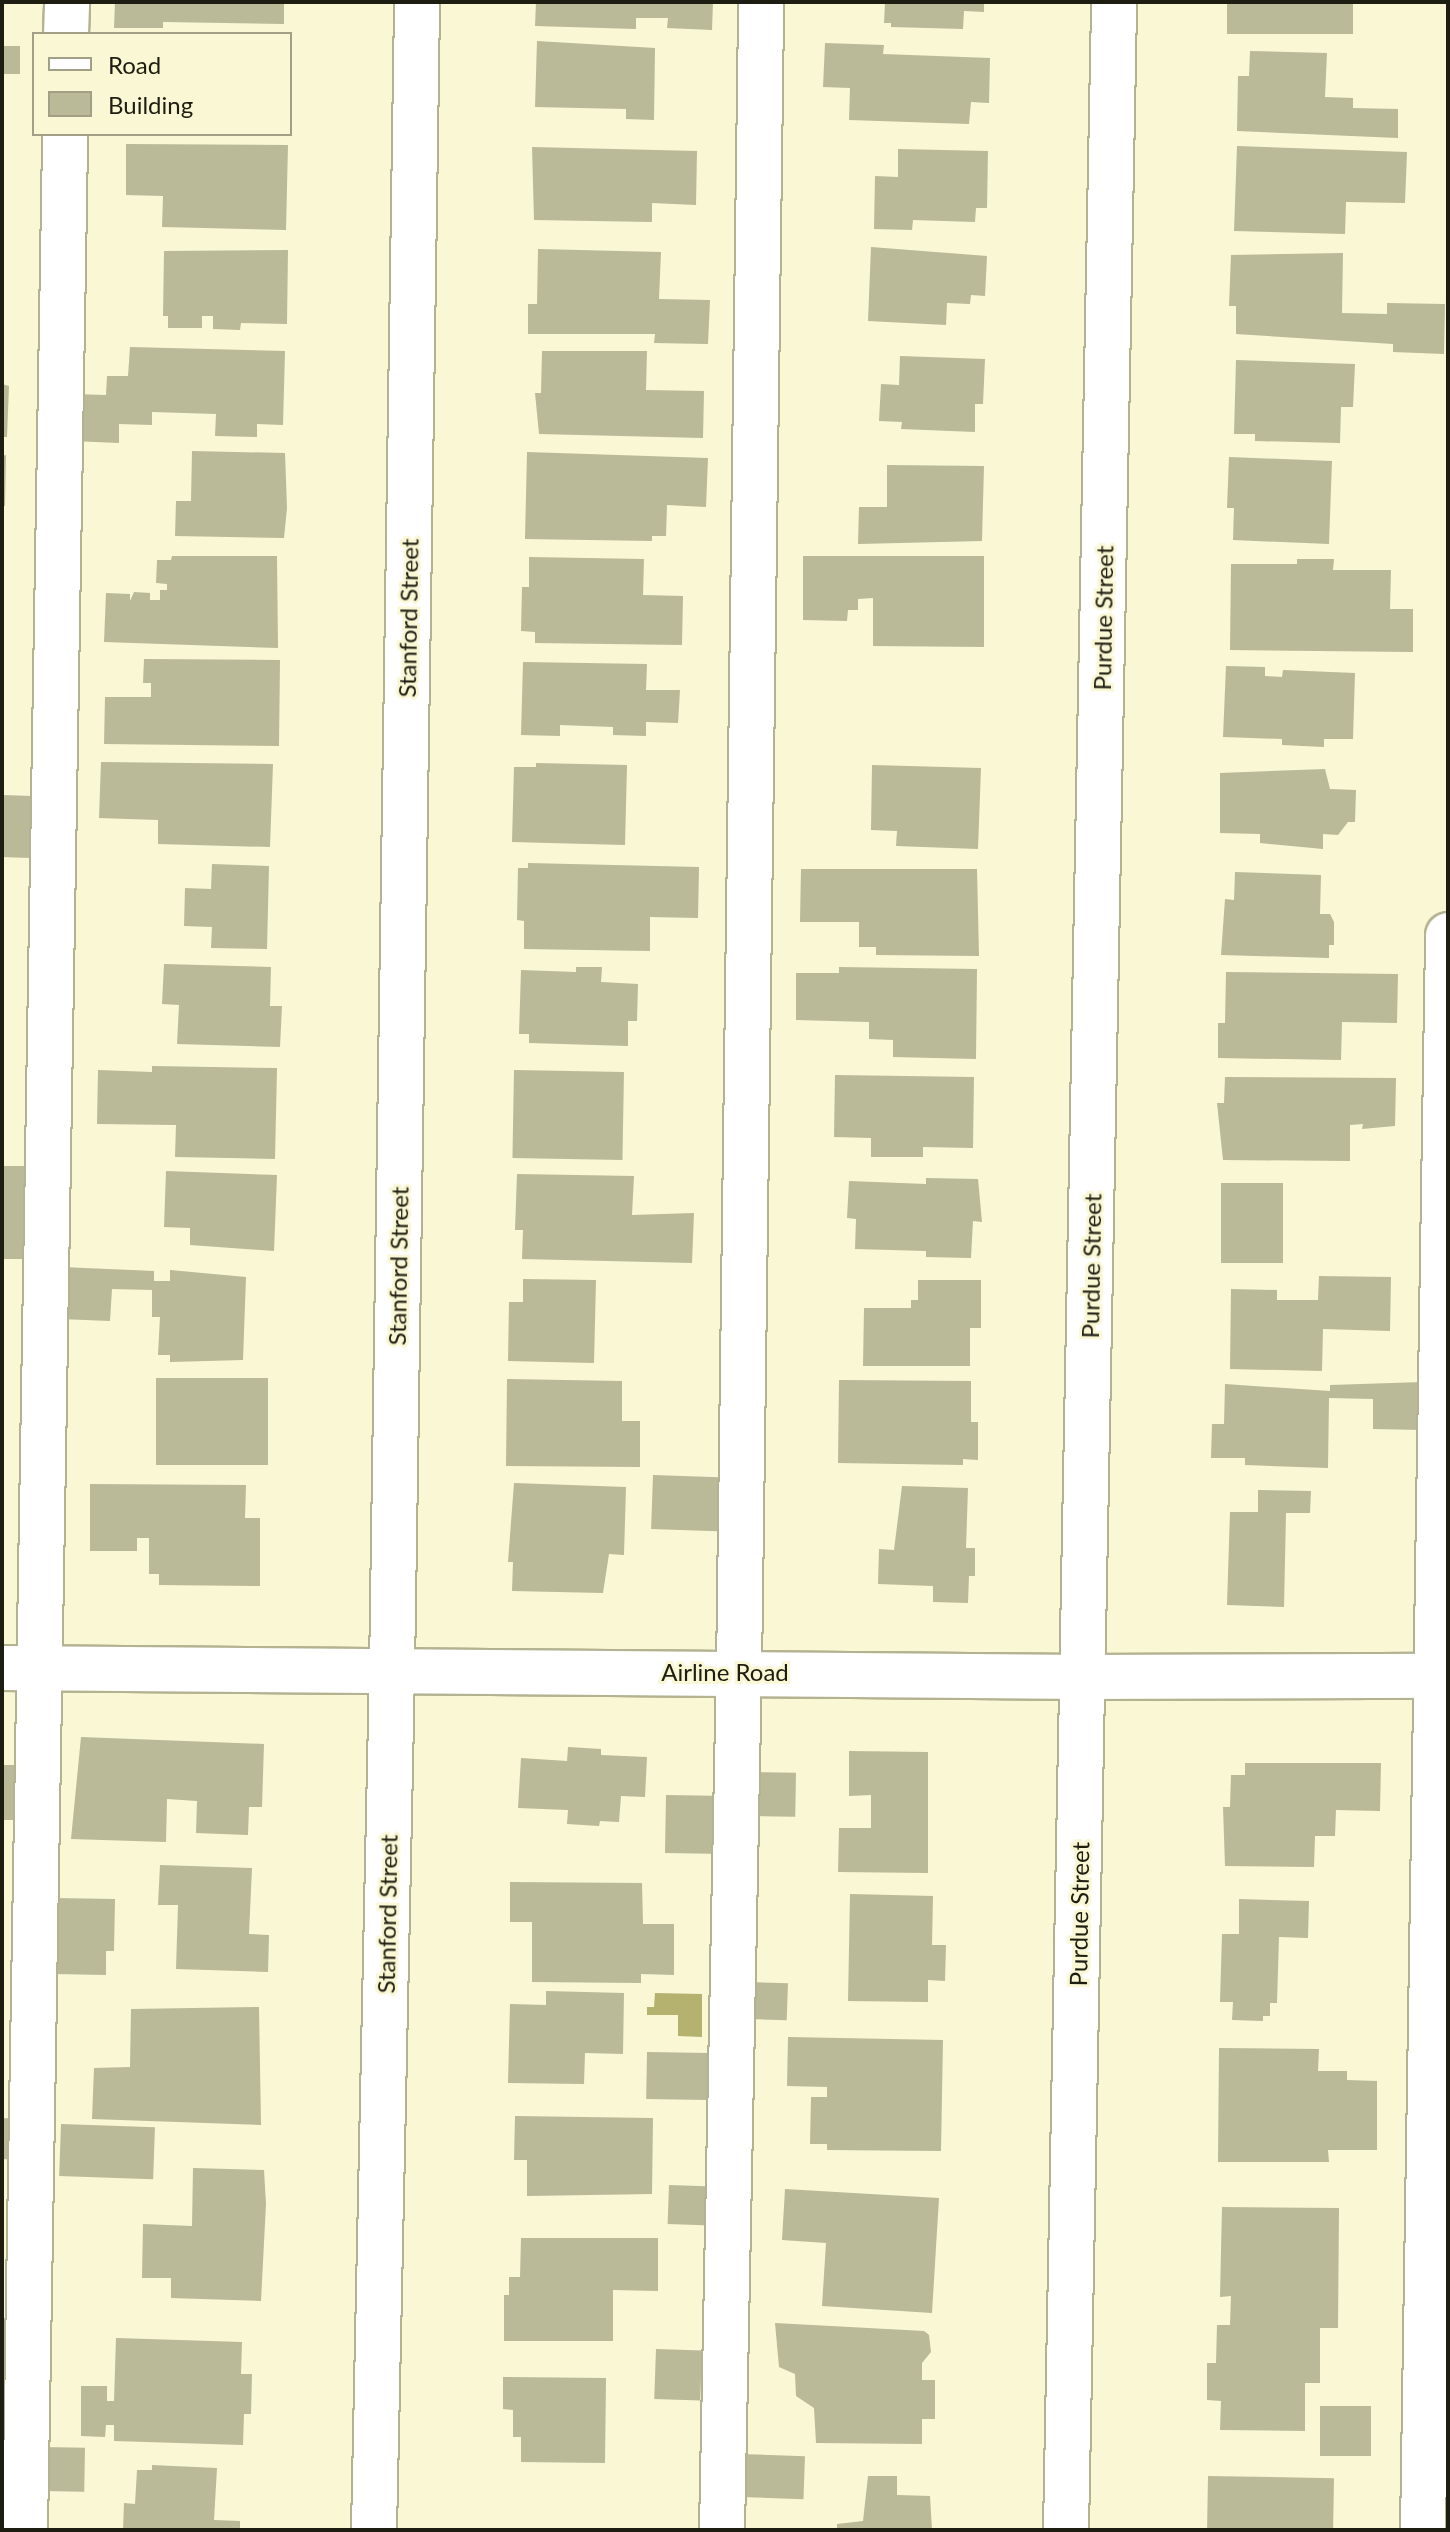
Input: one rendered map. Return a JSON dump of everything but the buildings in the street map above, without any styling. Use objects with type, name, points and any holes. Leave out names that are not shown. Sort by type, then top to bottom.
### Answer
[{"type":"street","points":[[66,32],[67,2]]},
{"type":"street","name":"Stanford Street","points":[[374,2530],[392,1671],[417,2]]},
{"type":"street","points":[[722,2530],[739,1671],[761,2]]},
{"type":"street","name":"Purdue Street","points":[[1066,2530],[1114,2]]},
{"type":"street","points":[[25,2530],[21,1668],[65,136]]},
{"type":"street","points":[[1423,2530],[1443,1676],[1448,935]]},
{"type":"street","name":"Airline Road","points":[[21,1668],[739,1671],[1083,1677],[1443,1676]]},
{"type":"shaded area","points":[[655,1993],[702,1994],[702,2037],[678,2036],[678,2015],[647,2015],[647,2007],[654,2007]]}]
